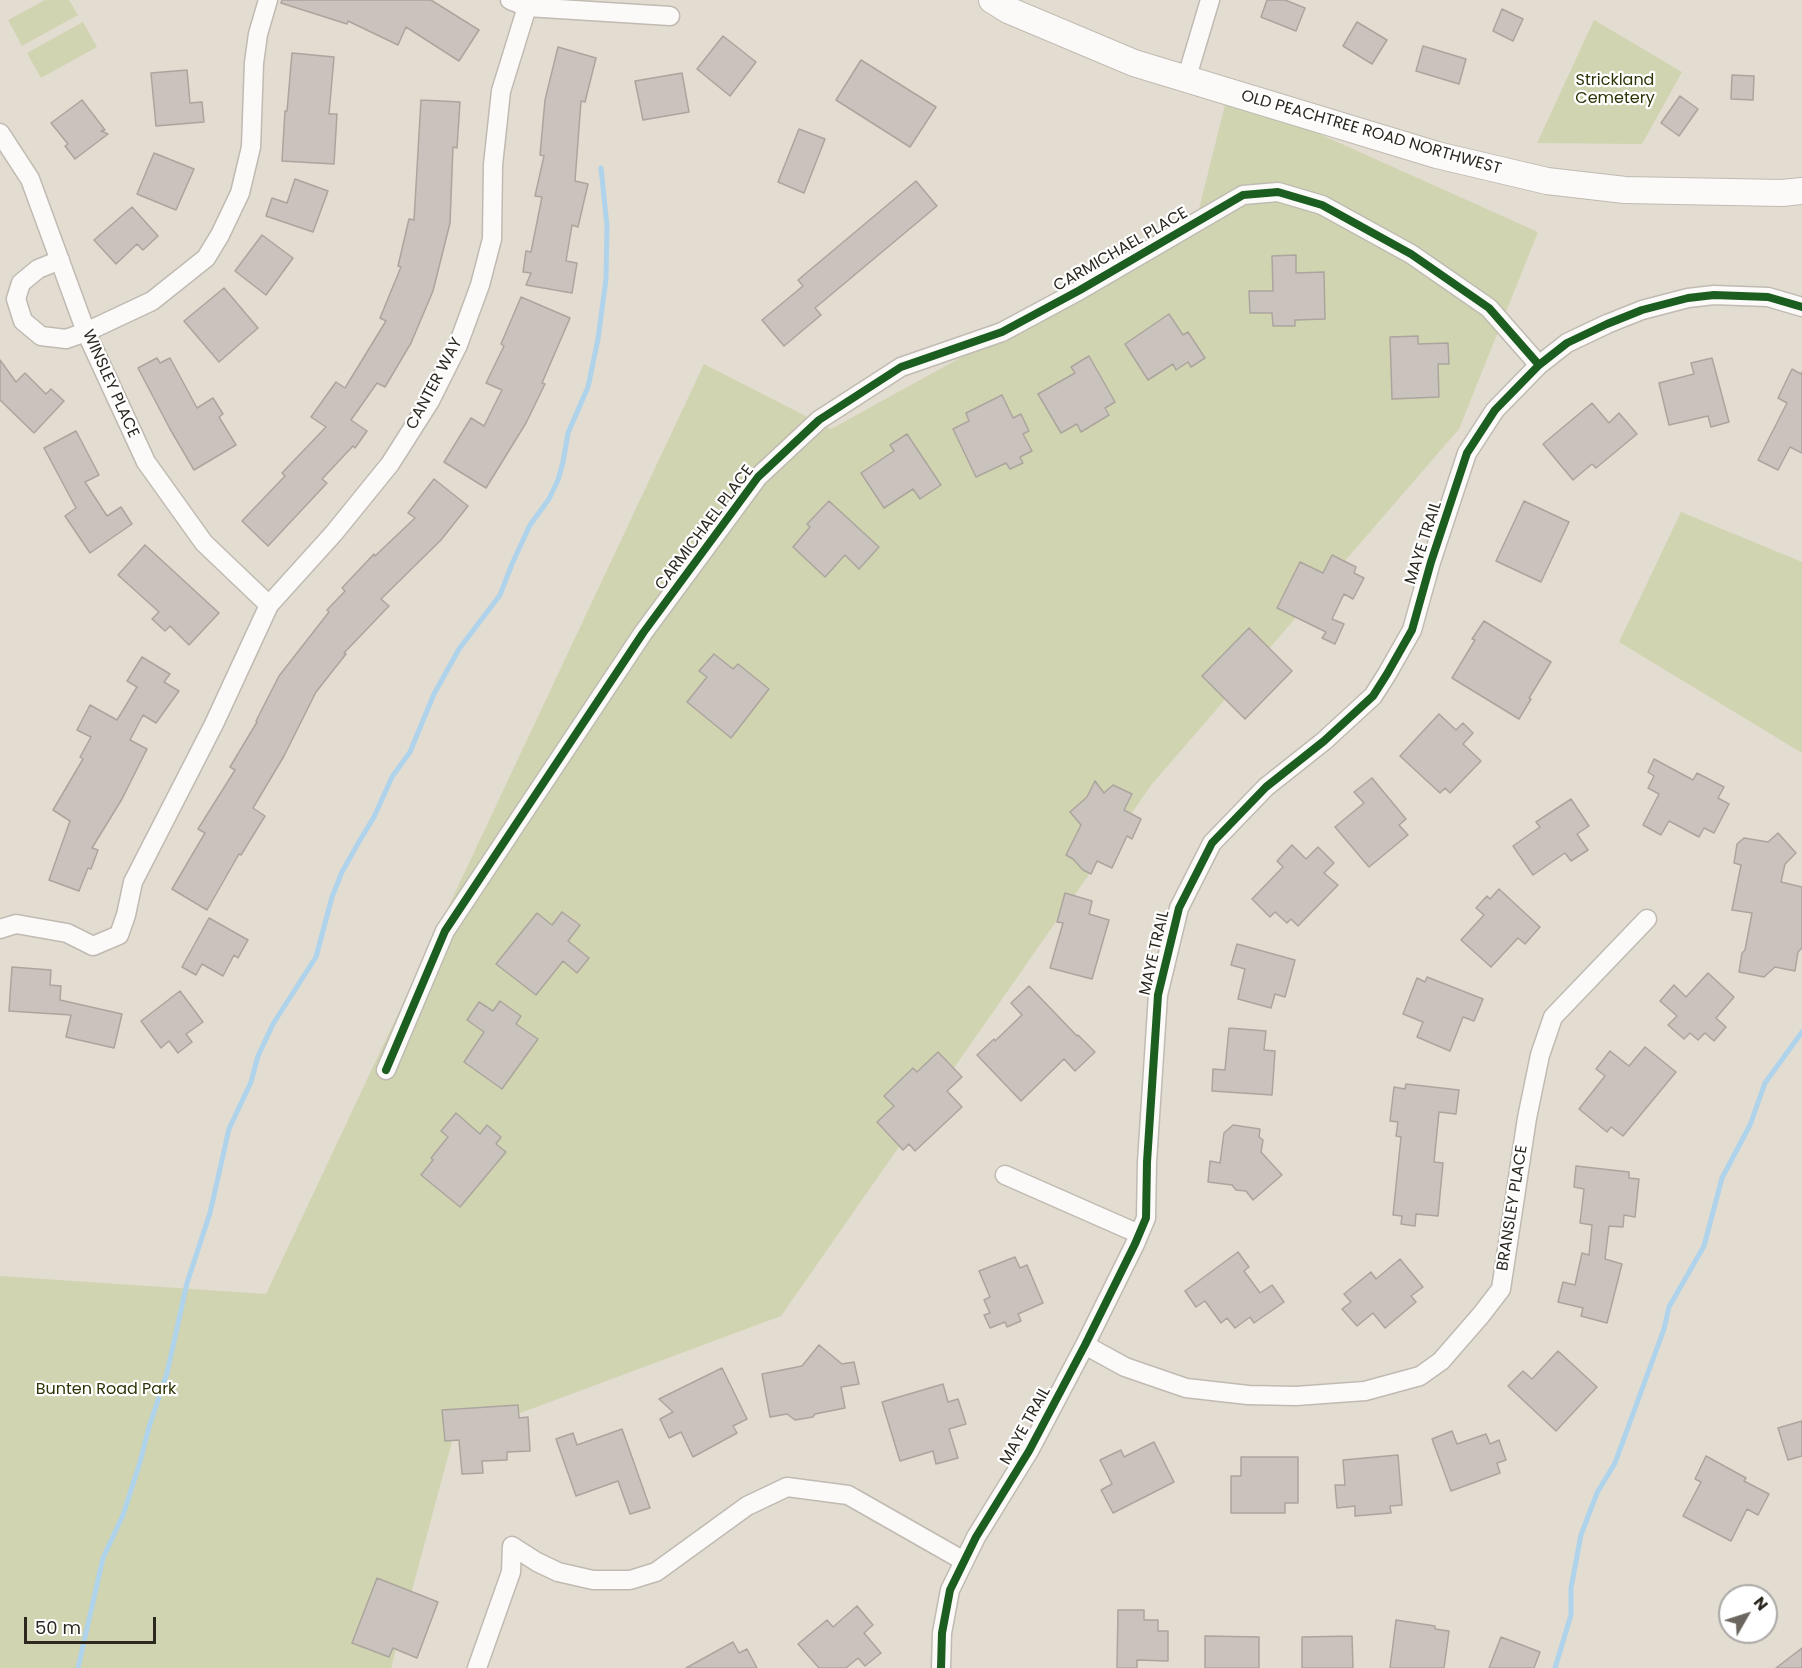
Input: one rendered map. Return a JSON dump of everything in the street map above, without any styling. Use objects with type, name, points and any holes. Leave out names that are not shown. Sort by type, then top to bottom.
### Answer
[{"type":"main road","name":"OLD PEACHTREE ROAD NORTHWEST","points":[[992,0],[1008,10],[1134,63],[1186,80],[1437,155],[1547,181],[1624,190],[1782,193],[1802,191]]},
{"type":"street","points":[[60,260],[38,269],[21,283],[16,300],[23,321],[41,336],[66,339],[152,301],[206,258],[240,193],[251,147],[254,63],[258,34],[268,0]]},
{"type":"street","points":[[510,0],[527,7],[670,16]]},
{"type":"street","points":[[1186,80],[1210,0]]},
{"type":"street","name":"CANTER WAY","points":[[0,929],[16,924],[68,933],[93,946],[119,934],[126,915],[133,882],[221,709],[269,605],[334,533],[390,464],[430,401],[458,345],[480,285],[492,239],[493,165],[501,91],[527,7]]},
{"type":"street","name":"WINSLEY PLACE","points":[[0,133],[30,179],[86,332],[146,462],[204,543],[269,605]]},
{"type":"street","name":"CARMICHAEL PLACE","points":[[386,1070],[445,931],[643,633],[758,477],[819,420],[901,367],[1002,332],[1243,195],[1278,192],[1322,205],[1411,254],[1489,308],[1539,365]]},
{"type":"street","name":"MAYE TRAIL","points":[[941,1668],[942,1633],[950,1590],[976,1537],[1029,1451],[1085,1345],[1146,1218],[1147,1162],[1158,995],[1179,908],[1212,843],[1266,787],[1324,741],[1373,696],[1383,682],[1412,630],[1431,562],[1467,453],[1495,410],[1539,365],[1567,343],[1607,324],[1642,310],[1688,298],[1714,295],[1768,297],[1802,307]]},
{"type":"street","name":"BRANSLEY PLACE","points":[[1085,1345],[1125,1367],[1186,1388],[1248,1395],[1296,1396],[1365,1391],[1420,1376],[1441,1361],[1501,1289],[1527,1118],[1540,1055],[1553,1017],[1647,919]]},
{"type":"street","points":[[1005,1175],[1139,1234]]},
{"type":"street","points":[[477,1668],[511,1572],[512,1546],[558,1572],[593,1580],[630,1580],[656,1572],[747,1506],[787,1487],[848,1495],[964,1561]]},
{"type":"green space","points":[[45,0],[69,0],[78,15],[22,46],[8,20]]},
{"type":"green space","name":"Strickland Cemetery","points":[[1594,20],[1682,72],[1642,144],[1537,143]]},
{"type":"green space","points":[[83,22],[97,47],[41,78],[27,53]]},
{"type":"green space","name":"Bunten Road Park","points":[[1228,93],[1538,232],[1459,429],[1152,784],[781,1316],[453,1438],[391,1668],[0,1668],[0,1276],[266,1294],[704,364],[831,429],[1194,229]]},
{"type":"green space","points":[[1681,512],[1802,562],[1802,753],[1619,642]]},
{"type":"building","points":[[282,0],[431,0],[479,30],[459,61],[406,27],[398,45],[348,21],[347,24],[281,3]]},
{"type":"building","points":[[1267,0],[1285,0],[1305,8],[1296,31],[1261,17]]},
{"type":"building","points":[[1502,9],[1523,19],[1513,41],[1493,31]]},
{"type":"building","points":[[1357,22],[1387,40],[1372,64],[1343,46]]},
{"type":"building","points":[[723,36],[756,62],[730,96],[697,69]]},
{"type":"building","points":[[1423,46],[1466,59],[1459,84],[1416,71]]},
{"type":"building","points":[[558,47],[596,58],[585,102],[581,101],[575,181],[588,184],[578,227],[572,225],[566,261],[577,263],[572,293],[526,285],[531,273],[523,272],[526,251],[531,252],[542,197],[535,196],[544,156],[540,155],[545,100]]},
{"type":"building","points":[[292,53],[334,57],[329,114],[337,114],[334,164],[282,161]]},
{"type":"building","points":[[861,60],[936,107],[910,147],[836,100]]},
{"type":"building","points":[[187,70],[190,103],[202,102],[204,122],[156,126],[151,73]]},
{"type":"building","points":[[682,73],[689,112],[643,120],[635,81]]},
{"type":"building","points":[[1732,75],[1754,76],[1753,100],[1731,99]]},
{"type":"building","points":[[1680,96],[1698,109],[1679,136],[1661,123]]},
{"type":"building","points":[[82,100],[105,130],[101,131],[108,134],[75,159],[65,146],[68,144],[51,123]]},
{"type":"building","points":[[421,100],[460,102],[457,148],[453,147],[450,223],[433,291],[411,343],[385,387],[377,383],[351,420],[367,431],[355,448],[353,446],[322,479],[327,483],[268,546],[242,521],[285,476],[282,473],[326,427],[311,417],[336,382],[345,388],[386,321],[380,318],[401,267],[398,266],[409,219],[414,220]]},
{"type":"building","points":[[799,129],[825,139],[804,193],[778,182]]},
{"type":"building","points":[[154,153],[194,169],[176,210],[137,194]]},
{"type":"building","points":[[295,179],[328,191],[313,232],[266,216],[272,198],[287,203]]},
{"type":"building","points":[[916,181],[937,206],[815,308],[821,315],[784,346],[762,320],[803,286],[798,280]]},
{"type":"building","points":[[132,207],[158,236],[143,250],[137,244],[116,264],[94,240]]},
{"type":"building","points":[[262,235],[293,258],[266,295],[235,271]]},
{"type":"building","points":[[1296,255],[1296,273],[1324,272],[1325,319],[1295,320],[1295,326],[1273,326],[1272,313],[1250,313],[1249,291],[1273,291],[1272,256]]},
{"type":"building","points":[[224,288],[258,328],[219,362],[184,321]]},
{"type":"building","points":[[521,297],[570,318],[542,383],[545,384],[526,423],[486,488],[444,462],[471,418],[484,426],[502,390],[486,383],[504,346],[501,344]]},
{"type":"building","points":[[1169,314],[1183,335],[1188,332],[1205,358],[1191,367],[1188,362],[1176,370],[1173,364],[1148,380],[1125,344]]},
{"type":"building","points":[[1418,336],[1418,344],[1448,343],[1449,364],[1438,364],[1439,397],[1392,399],[1390,337]]},
{"type":"building","points":[[1089,356],[1115,402],[1105,408],[1109,415],[1081,432],[1077,424],[1061,433],[1038,394],[1075,373],[1071,367]]},
{"type":"building","points":[[157,358],[160,363],[170,358],[197,408],[213,398],[223,414],[219,417],[236,445],[194,470],[138,368]]},
{"type":"building","points":[[1712,358],[1729,422],[1711,427],[1708,416],[1669,425],[1659,383],[1694,374],[1691,363]]},
{"type":"building","points":[[0,360],[16,382],[25,373],[46,394],[51,389],[64,401],[34,433],[0,400]]},
{"type":"building","points":[[1792,369],[1801,374],[1802,372],[1802,453],[1790,447],[1778,470],[1758,460],[1787,403],[1778,398]]},
{"type":"building","points":[[1002,395],[1013,418],[1021,414],[1029,431],[1023,434],[1032,451],[1020,457],[1023,463],[1010,469],[1006,463],[976,477],[953,429],[969,421],[966,413]]},
{"type":"building","points":[[1592,403],[1609,423],[1619,413],[1637,434],[1596,468],[1592,464],[1573,480],[1543,444]]},
{"type":"building","points":[[76,431],[99,475],[85,482],[107,516],[121,507],[132,524],[90,553],[65,516],[76,508],[44,448]]},
{"type":"building","points":[[907,434],[941,485],[920,499],[913,489],[884,508],[861,473],[894,451],[890,445]]},
{"type":"building","points":[[434,479],[468,506],[441,540],[381,599],[389,606],[344,653],[346,654],[316,692],[284,756],[253,808],[265,816],[241,855],[239,854],[207,910],[172,889],[205,833],[198,829],[235,770],[230,767],[257,722],[279,676],[329,612],[327,610],[345,591],[342,588],[374,554],[375,556],[415,518],[408,513]]},
{"type":"building","points":[[829,501],[879,547],[859,569],[845,555],[825,577],[793,547],[810,527],[807,524]]},
{"type":"building","points":[[1524,501],[1569,522],[1541,582],[1496,561]]},
{"type":"building","points":[[145,545],[219,613],[189,645],[170,626],[165,631],[152,619],[159,612],[118,575]]},
{"type":"building","points":[[1332,555],[1356,567],[1354,573],[1364,578],[1353,599],[1344,594],[1332,619],[1344,624],[1335,644],[1322,638],[1326,632],[1277,608],[1300,562],[1323,573]]},
{"type":"building","points":[[1484,621],[1551,662],[1519,719],[1452,678]]},
{"type":"building","points":[[1249,628],[1292,671],[1245,719],[1202,676]]},
{"type":"building","points":[[714,654],[733,669],[738,664],[769,689],[731,738],[687,702],[707,677],[699,671]]},
{"type":"building","points":[[142,657],[170,674],[164,682],[179,691],[156,723],[143,715],[130,740],[147,749],[122,799],[92,848],[98,850],[79,891],[49,880],[70,821],[53,810],[83,759],[80,757],[91,737],[77,730],[90,705],[117,720],[137,687],[127,681]]},
{"type":"building","points":[[1439,714],[1456,730],[1463,723],[1473,733],[1463,744],[1481,761],[1450,793],[1445,788],[1440,793],[1400,756]]},
{"type":"building","points":[[1654,759],[1693,780],[1697,773],[1724,787],[1718,798],[1729,804],[1714,833],[1704,828],[1699,837],[1669,821],[1661,835],[1643,825],[1659,794],[1648,788],[1654,776],[1648,772]]},
{"type":"building","points":[[1372,778],[1406,819],[1399,825],[1408,835],[1369,867],[1335,827],[1364,803],[1354,792]]},
{"type":"building","points":[[1095,781],[1104,793],[1113,785],[1132,794],[1124,810],[1141,819],[1132,839],[1127,836],[1112,868],[1097,861],[1091,874],[1066,855],[1081,825],[1070,812],[1087,797]]},
{"type":"building","points":[[1571,799],[1589,826],[1577,834],[1588,850],[1571,861],[1565,853],[1533,875],[1513,846],[1540,827],[1536,822]]},
{"type":"building","points":[[1778,833],[1796,853],[1785,864],[1781,882],[1802,887],[1802,948],[1798,952],[1795,971],[1775,967],[1764,977],[1739,972],[1752,913],[1732,910],[1741,865],[1734,863],[1737,844],[1744,838],[1768,842]]},
{"type":"building","points":[[1292,845],[1306,859],[1318,847],[1334,863],[1324,873],[1338,885],[1298,926],[1291,919],[1287,923],[1275,912],[1270,917],[1252,899],[1283,867],[1277,861]]},
{"type":"building","points":[[1499,889],[1540,927],[1525,944],[1518,938],[1491,967],[1461,940],[1484,915],[1476,908],[1487,896],[1490,899]]},
{"type":"building","points":[[1065,893],[1092,901],[1089,914],[1109,920],[1092,979],[1050,968],[1063,923],[1057,922]]},
{"type":"building","points":[[562,912],[580,925],[568,941],[589,958],[577,973],[563,961],[536,995],[496,964],[537,913],[552,925]]},
{"type":"building","points":[[209,918],[248,940],[238,958],[234,955],[223,976],[202,964],[196,975],[182,967]]},
{"type":"building","points":[[1237,944],[1295,960],[1285,997],[1275,994],[1271,1008],[1238,999],[1245,969],[1231,965]]},
{"type":"building","points":[[12,967],[51,970],[50,985],[61,986],[60,1000],[122,1014],[114,1048],[66,1037],[71,1015],[9,1011]]},
{"type":"building","points":[[1708,973],[1734,997],[1716,1018],[1726,1027],[1714,1041],[1705,1033],[1698,1040],[1690,1033],[1684,1039],[1668,1025],[1677,1016],[1660,1001],[1674,985],[1686,997]]},
{"type":"building","points":[[1427,977],[1483,999],[1474,1021],[1463,1017],[1450,1051],[1417,1037],[1423,1022],[1403,1014],[1417,978],[1425,982]]},
{"type":"building","points":[[1029,986],[1095,1052],[1075,1071],[1064,1059],[1021,1101],[977,1055],[1022,1015],[1011,1003]]},
{"type":"building","points":[[180,991],[203,1022],[186,1034],[192,1042],[178,1053],[169,1041],[161,1048],[141,1021]]},
{"type":"building","points":[[500,1001],[521,1016],[516,1024],[538,1039],[502,1089],[464,1062],[484,1032],[467,1020],[479,1002],[493,1011]]},
{"type":"building","points":[[1229,1028],[1266,1031],[1264,1050],[1275,1051],[1272,1095],[1212,1091],[1213,1069],[1225,1070]]},
{"type":"building","points":[[1645,1047],[1676,1072],[1623,1136],[1611,1127],[1607,1132],[1579,1109],[1605,1076],[1596,1069],[1610,1051],[1629,1066]]},
{"type":"building","points":[[938,1052],[962,1077],[947,1091],[962,1107],[915,1151],[909,1144],[903,1150],[877,1122],[894,1106],[884,1096],[913,1068],[917,1072]]},
{"type":"building","points":[[1406,1084],[1459,1090],[1456,1114],[1439,1112],[1434,1162],[1443,1163],[1438,1216],[1416,1214],[1415,1226],[1401,1224],[1402,1216],[1393,1215],[1401,1137],[1396,1136],[1398,1122],[1390,1121],[1394,1087],[1405,1089]]},
{"type":"building","points":[[456,1113],[480,1134],[487,1125],[501,1137],[496,1144],[506,1152],[460,1207],[421,1175],[448,1137],[441,1131]]},
{"type":"building","points":[[1233,1125],[1260,1129],[1259,1137],[1263,1140],[1261,1152],[1282,1175],[1253,1200],[1246,1191],[1236,1190],[1232,1185],[1208,1182],[1210,1161],[1220,1163],[1224,1133]]},
{"type":"building","points":[[1576,1166],[1629,1172],[1629,1178],[1639,1179],[1635,1217],[1624,1215],[1623,1227],[1609,1226],[1605,1259],[1622,1264],[1607,1323],[1581,1316],[1583,1308],[1558,1302],[1563,1282],[1575,1285],[1582,1253],[1589,1255],[1592,1225],[1580,1223],[1584,1189],[1574,1187]]},
{"type":"building","points":[[1238,1252],[1249,1267],[1244,1271],[1260,1293],[1272,1285],[1284,1302],[1254,1323],[1250,1317],[1235,1328],[1227,1318],[1221,1323],[1205,1301],[1196,1307],[1185,1291]]},
{"type":"building","points":[[1015,1257],[1020,1268],[1027,1265],[1043,1303],[1018,1314],[1021,1321],[1007,1327],[1005,1322],[990,1328],[984,1315],[990,1313],[984,1300],[990,1297],[979,1271]]},
{"type":"building","points":[[1400,1259],[1423,1287],[1411,1296],[1416,1302],[1385,1328],[1373,1313],[1357,1326],[1342,1309],[1351,1302],[1344,1294],[1371,1272],[1376,1279]]},
{"type":"building","points":[[819,1345],[842,1364],[854,1362],[859,1384],[841,1387],[845,1408],[795,1420],[787,1414],[770,1417],[762,1374],[802,1366]]},
{"type":"building","points":[[1558,1351],[1597,1387],[1556,1431],[1508,1386],[1523,1371],[1532,1379]]},
{"type":"building","points":[[722,1368],[747,1419],[733,1426],[737,1433],[693,1457],[681,1432],[669,1438],[660,1419],[673,1412],[659,1399]]},
{"type":"building","points":[[943,1384],[948,1402],[958,1399],[966,1424],[949,1429],[958,1458],[936,1464],[933,1451],[900,1461],[882,1402]]},
{"type":"building","points":[[518,1405],[519,1418],[528,1417],[530,1451],[507,1452],[507,1460],[482,1461],[483,1473],[462,1474],[459,1440],[445,1441],[442,1410]]},
{"type":"building","points":[[1802,1421],[1802,1456],[1788,1460],[1778,1428]]},
{"type":"building","points":[[622,1429],[650,1508],[630,1514],[618,1481],[576,1496],[556,1439],[573,1433],[577,1445]]},
{"type":"building","points":[[1452,1431],[1457,1444],[1486,1434],[1490,1444],[1499,1440],[1506,1460],[1497,1463],[1500,1473],[1451,1491],[1432,1439]]},
{"type":"building","points":[[1154,1442],[1174,1482],[1113,1513],[1101,1490],[1112,1484],[1100,1460],[1121,1450],[1124,1457]]},
{"type":"building","points":[[1398,1455],[1402,1505],[1390,1506],[1391,1513],[1355,1516],[1355,1506],[1337,1508],[1335,1485],[1345,1485],[1343,1460]]},
{"type":"building","points":[[1706,1456],[1746,1478],[1744,1481],[1769,1494],[1758,1515],[1747,1509],[1731,1541],[1683,1516],[1701,1482],[1695,1479]]},
{"type":"building","points":[[1241,1457],[1298,1457],[1298,1503],[1285,1503],[1285,1513],[1231,1513],[1231,1476],[1241,1476]]},
{"type":"building","points":[[377,1578],[438,1602],[417,1658],[393,1648],[389,1657],[352,1643]]},
{"type":"building","points":[[857,1606],[873,1625],[864,1633],[881,1653],[865,1666],[858,1658],[846,1668],[819,1668],[798,1644],[827,1620],[833,1627]]},
{"type":"building","points":[[1118,1610],[1144,1610],[1144,1620],[1158,1620],[1158,1631],[1168,1631],[1168,1661],[1137,1660],[1137,1668],[1117,1668]]},
{"type":"building","points":[[1396,1620],[1435,1626],[1435,1629],[1449,1631],[1444,1668],[1390,1668]]},
{"type":"building","points":[[1205,1636],[1259,1637],[1259,1668],[1205,1668]]},
{"type":"building","points":[[1352,1636],[1353,1668],[1302,1668],[1302,1637]]},
{"type":"building","points":[[1501,1637],[1540,1652],[1534,1668],[1489,1668]]},
{"type":"building","points":[[733,1642],[739,1653],[747,1649],[757,1668],[686,1668]]},
{"type":"building","points":[[1802,1648],[1802,1668],[1776,1668]]},
{"type":"waterway","points":[[78,1668],[103,1558],[123,1515],[167,1373],[187,1283],[210,1213],[229,1129],[251,1082],[258,1056],[273,1024],[316,957],[332,897],[342,872],[374,817],[392,777],[410,752],[434,694],[459,649],[500,595],[530,525],[549,499],[558,480],[568,433],[588,387],[598,339],[606,279],[607,226],[601,168]]},
{"type":"waterway","points":[[1555,1668],[1571,1615],[1571,1588],[1581,1535],[1597,1493],[1615,1463],[1664,1329],[1669,1307],[1704,1246],[1722,1178],[1750,1125],[1765,1083],[1802,1032]]},
{"type":"cycle path","points":[[386,1070],[445,931],[643,633],[758,477],[819,420],[901,367],[1002,332],[1080,290],[1243,195],[1278,192],[1322,205],[1411,254],[1489,308],[1539,365]]},
{"type":"cycle path","points":[[941,1668],[942,1633],[950,1590],[976,1537],[1029,1451],[1085,1345],[1146,1218],[1147,1162],[1158,995],[1179,908],[1212,843],[1266,787],[1324,741],[1373,696],[1412,630],[1431,562],[1467,453],[1495,410],[1539,365],[1567,343],[1607,324],[1642,310],[1688,298],[1714,295],[1768,297],[1802,307]]}]
